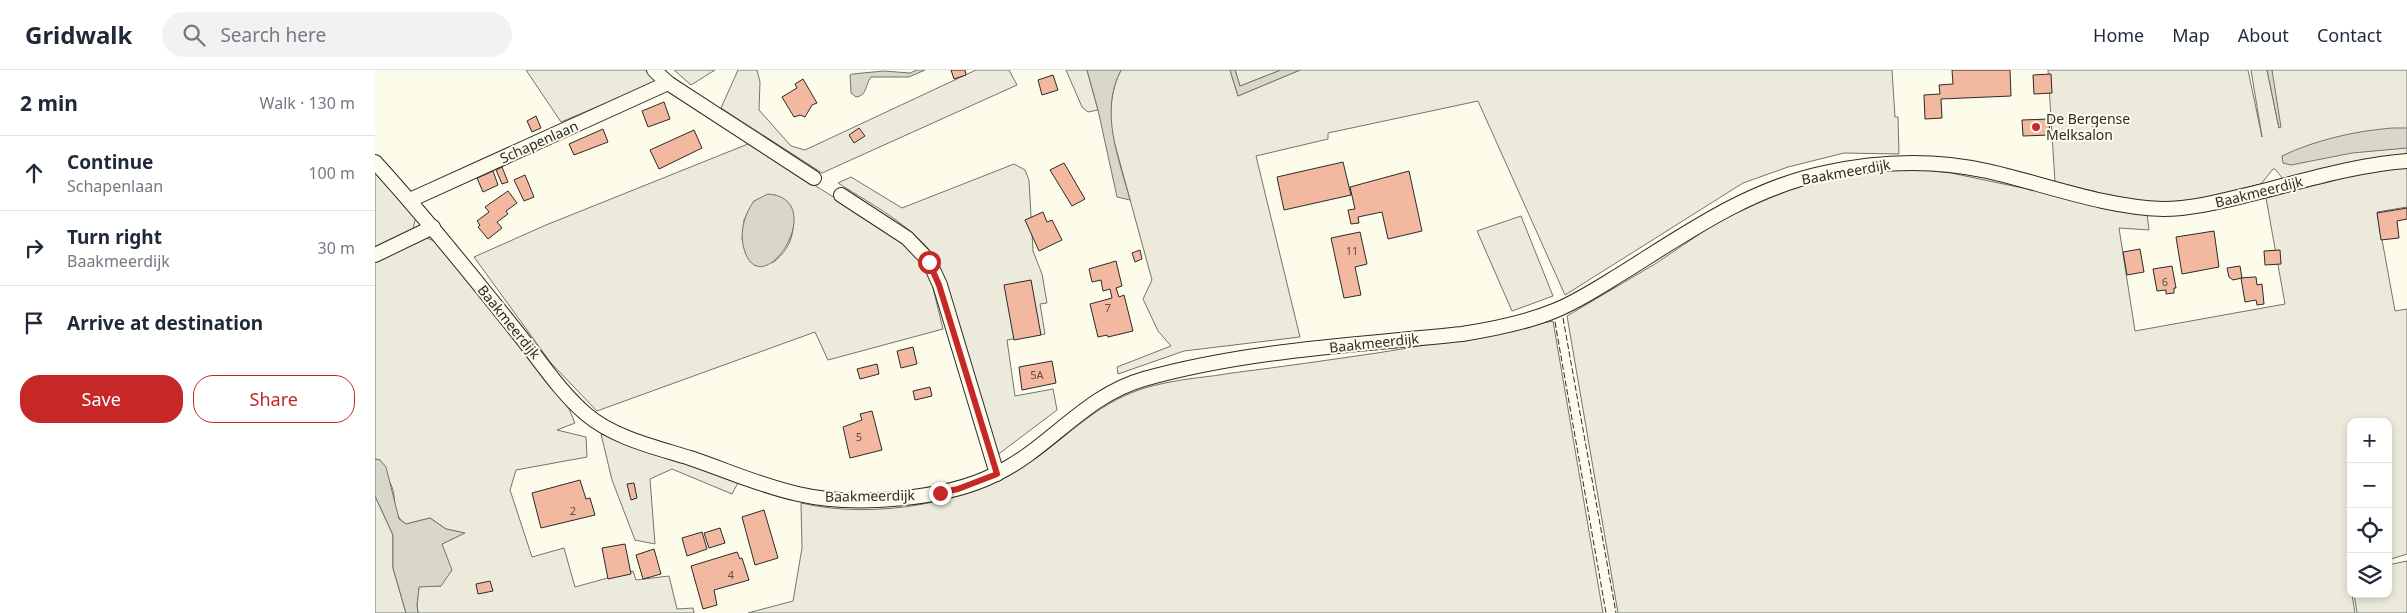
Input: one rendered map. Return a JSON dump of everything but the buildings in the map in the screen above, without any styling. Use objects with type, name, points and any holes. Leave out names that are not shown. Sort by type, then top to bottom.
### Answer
[{"type":"street","points":[[654,70],[668,83],[814,178]]},
{"type":"street","name":"Schapenlaan","points":[[410,200],[668,83]]},
{"type":"street","name":"Baakmeerdijk","points":[[375,162],[433,227],[576,404],[594,420],[613,431],[746,479],[811,496],[857,499],[917,496],[958,489],[997,474],[1027,456],[1095,401],[1141,380],[1212,363],[1298,351],[1462,334],[1488,330],[1537,318],[1581,297],[1745,199],[1781,185],[1823,173],[1890,163],[1949,165],[1987,171],[2107,201],[2166,209],[2207,204],[2354,168],[2407,161]]},
{"type":"street","points":[[841,195],[907,238],[929,262],[939,285],[997,474]]},
{"type":"street","points":[[375,255],[433,227]]},
{"type":"shaded area","points":[[526,70],[646,70],[656,82],[561,122]]},
{"type":"shaded area","points":[[674,70],[715,70],[691,85]]},
{"type":"shaded area","points":[[738,70],[757,70],[760,82],[759,110],[791,146],[805,150],[976,70],[1009,70],[1017,85],[822,173],[721,108]]},
{"type":"shaded area","points":[[917,70],[925,70],[909,77],[871,77],[862,95],[856,97],[851,93],[850,75],[852,74],[884,71],[910,73]]},
{"type":"shaded area","points":[[1066,70],[1087,70],[1098,110],[1088,112],[1082,107]]},
{"type":"shaded area","points":[[1087,70],[1121,70],[1115,86],[1111,119],[1113,135],[1130,200],[1117,197],[1098,110]]},
{"type":"shaded area","points":[[1121,70],[1230,70],[1238,96],[1300,70],[1892,70],[1895,117],[1898,117],[1899,154],[1844,153],[1788,167],[1743,183],[1565,295],[1478,101],[1328,133],[1328,139],[1256,156],[1300,337],[1184,351],[1118,374],[1117,367],[1171,346],[1158,331],[1143,299],[1152,280],[1111,130],[1112,99],[1115,84]]},
{"type":"shaded area","points":[[1230,70],[1235,70],[1240,86],[1281,70],[1300,70],[1238,96]]},
{"type":"shaded area","points":[[1235,70],[1281,70],[1240,86]]},
{"type":"shaded area","points":[[2048,70],[2248,70],[2262,137],[2251,70],[2267,70],[2279,128],[2270,70],[2407,70],[2407,155],[2283,179],[2273,169],[2261,184],[2196,200],[2135,202],[2104,198],[2097,192],[2055,182]]},
{"type":"shaded area","points":[[2267,70],[2272,70],[2281,127],[2279,128]]},
{"type":"shaded area","points":[[2407,128],[2407,148],[2352,153],[2291,165],[2283,163],[2282,156],[2322,141],[2364,131]]},
{"type":"shaded area","points":[[748,144],[898,237],[922,263],[932,284],[943,329],[828,360],[815,332],[597,411],[551,363],[474,257],[546,225]],"holes":[[[775,195],[784,201],[790,209],[793,229],[787,248],[772,263],[742,240],[744,220],[754,201]]]},
{"type":"shaded area","points":[[1014,164],[1025,170],[1029,180],[1033,251],[1042,274],[1047,303],[1040,304],[1045,334],[1007,340],[1015,396],[1053,389],[1057,410],[996,456],[936,258],[903,225],[838,183],[851,177],[902,208]]},
{"type":"shaded area","points":[[1899,167],[1951,173],[2147,214],[2149,230],[2119,228],[2135,331],[2285,304],[2266,198],[2369,171],[2407,167],[2407,207],[2377,212],[2395,311],[2407,309],[2407,554],[2392,559],[2392,418],[2347,418],[2347,598],[2353,598],[2355,613],[1618,613],[1567,316],[1655,264],[1722,219],[1772,196],[1823,179]]},
{"type":"shaded area","points":[[375,171],[416,216],[412,233],[375,249]]},
{"type":"shaded area","points":[[768,194],[786,200],[794,214],[793,230],[785,247],[775,260],[762,266],[751,263],[743,245],[742,233],[746,216],[754,201]]},
{"type":"shaded area","points":[[1521,216],[1553,296],[1512,311],[1477,231]]},
{"type":"shaded area","points":[[424,237],[437,242],[569,409],[575,423],[557,430],[586,437],[587,457],[516,470],[510,490],[532,557],[564,548],[575,587],[633,571],[636,580],[669,576],[677,609],[693,608],[694,613],[418,613],[419,586],[441,586],[442,544],[464,533],[446,529],[430,518],[406,524],[401,520],[396,512],[392,487],[380,460],[375,459],[375,260]]},
{"type":"shaded area","points":[[1553,321],[1603,613],[748,613],[793,601],[802,548],[801,503],[829,508],[859,510],[890,508],[921,504],[981,488],[1033,460],[1109,404],[1125,395],[1144,388],[1182,380],[1399,349]]},
{"type":"shaded area","points":[[601,434],[739,481],[732,494],[672,469],[650,479],[655,544],[635,540],[612,480]]},
{"type":"shaded area","points":[[375,459],[380,460],[386,467],[399,519],[406,524],[430,518],[446,529],[465,533],[442,544],[452,570],[441,586],[419,587],[418,613],[406,613],[393,568],[393,535],[375,496]]},
{"type":"shaded area","points":[[375,496],[393,535],[393,568],[406,613],[375,613]]},
{"type":"shaded area","points":[[2407,561],[2407,613],[2357,613],[2355,598],[2392,598],[2392,564]]},
{"type":"fence","points":[[1563,318],[1616,613]]},
{"type":"fence","points":[[1555,322],[1606,613]]},
{"type":"place","name":"De Bergense Melksalon","points":[[2036,127]]},
{"type":"route","points":[[929,262],[939,285],[997,474],[958,489],[940,493]]}]
